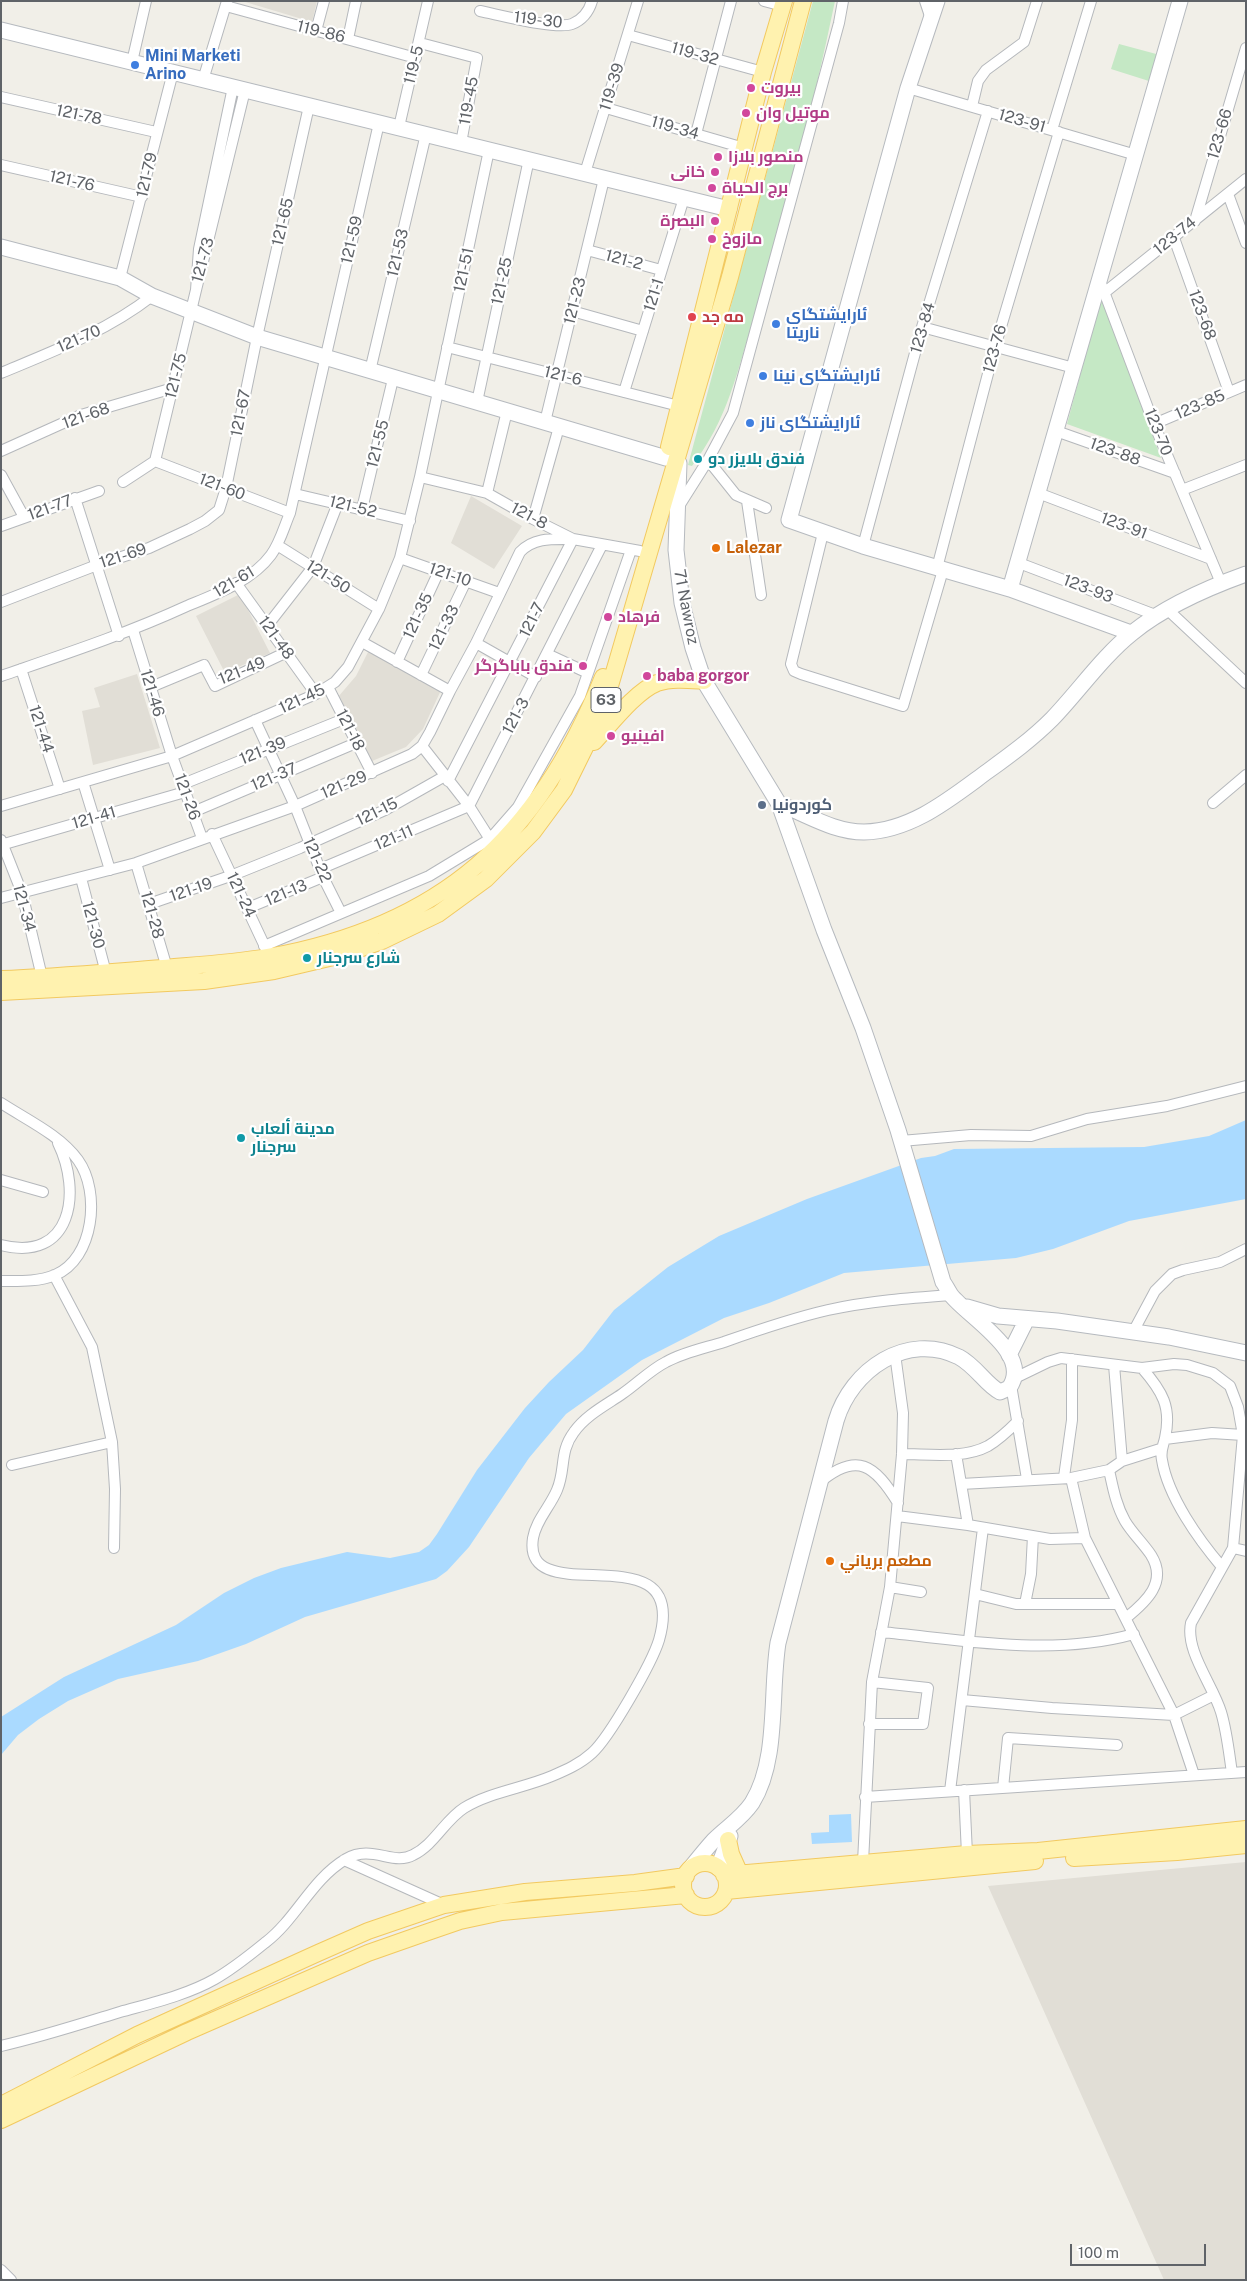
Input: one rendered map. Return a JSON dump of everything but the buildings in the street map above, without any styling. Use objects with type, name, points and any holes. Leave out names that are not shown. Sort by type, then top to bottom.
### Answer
[{"type":"main road","name":"63","points":[[672,454],[730,277],[803,1]]},
{"type":"main road","name":"63","points":[[1,992],[204,981],[274,971],[342,955],[382,941],[438,914],[486,879],[533,832],[559,797],[583,755],[602,714],[665,503],[679,406],[763,72],[783,4]]},
{"type":"main road","name":"63","points":[[1,979],[42,978],[167,968],[337,940],[375,928],[415,909],[462,878],[545,791],[573,744],[604,674],[636,550],[665,503]]},
{"type":"main road","points":[[583,755],[633,700],[656,683],[674,680],[704,681]]},
{"type":"main road","points":[[727,1877],[863,1862],[966,1854],[1038,1851],[1246,1829]]},
{"type":"main road","points":[[728,1840],[731,1854],[727,1877],[723,1898],[711,1906],[696,1905],[686,1895],[683,1882],[688,1873],[700,1864],[713,1865],[727,1877],[1052,1860],[1177,1852],[1246,1845]]},
{"type":"main road","points":[[1,2104],[137,2035],[300,1961],[368,1931],[444,1905],[517,1893],[635,1883],[688,1873]]},
{"type":"main road","points":[[1,2120],[187,2032],[368,1953],[460,1921],[502,1912],[686,1895]]},
{"type":"street","points":[[132,62],[146,1]]},
{"type":"street","points":[[316,31],[324,1]]},
{"type":"street","points":[[348,39],[356,1]]},
{"type":"street","name":"119-5","points":[[399,128],[420,43],[428,1]]},
{"type":"street","name":"119-39","points":[[585,173],[638,1]]},
{"type":"street","points":[[696,134],[731,1]]},
{"type":"street","points":[[764,1],[783,4]]},
{"type":"street","points":[[665,503],[708,460],[732,413],[837,32],[843,1]]},
{"type":"street","points":[[925,1],[931,19]]},
{"type":"street","points":[[937,1],[908,88],[789,520],[863,546],[1010,589],[1131,633]]},
{"type":"street","points":[[972,106],[978,80],[986,70],[1024,42],[1037,1]]},
{"type":"street","name":"123-76","points":[[823,533],[791,664],[794,671],[903,706],[940,569],[995,347],[1091,1]]},
{"type":"street","points":[[1010,589],[1074,368],[1102,286],[1136,155],[1180,1]]},
{"type":"street","points":[[203,80],[227,4]]},
{"type":"street","name":"119-86","points":[[227,4],[316,31],[416,58]]},
{"type":"street","name":"119-30","points":[[480,11],[557,26],[572,24],[582,18],[591,5]]},
{"type":"street","points":[[1,30],[529,159],[729,210]]},
{"type":"street","name":"119-32","points":[[628,35],[763,72]]},
{"type":"street","name":"119-45","points":[[420,43],[476,58],[461,143]]},
{"type":"street","name":"123-66","points":[[1195,221],[1246,48]]},
{"type":"street","name":"121-79","points":[[120,278],[142,197],[156,132],[173,72]]},
{"type":"street","name":"123-91","points":[[908,88],[1136,155]]},
{"type":"street","name":"121-73","points":[[196,290],[199,249],[239,89]]},
{"type":"street","name":"121-78","points":[[1,97],[156,132]]},
{"type":"street","name":"121-65","points":[[257,337],[309,106]]},
{"type":"street","name":"119-34","points":[[606,108],[744,148]]},
{"type":"street","name":"123-84","points":[[863,546],[922,327],[988,112]]},
{"type":"street","name":"121-59","points":[[324,357],[379,123]]},
{"type":"street","name":"121-53","points":[[370,371],[426,134]]},
{"type":"street","name":"121-51","points":[[438,391],[489,150]]},
{"type":"street","name":"121-25","points":[[476,402],[529,159]]},
{"type":"street","name":"121-76","points":[[1,165],[142,197]]},
{"type":"street","name":"121-23","points":[[552,424],[557,374],[604,179]]},
{"type":"street","name":"123-74","points":[[1102,286],[1174,238],[1246,179]]},
{"type":"street","points":[[1228,194],[1246,243]]},
{"type":"street","name":"121-1","points":[[624,392],[684,198]]},
{"type":"street","name":"123-68","points":[[1174,238],[1229,392]]},
{"type":"street","points":[[1,247],[120,278],[152,296],[191,313],[257,337],[393,379],[552,424],[672,454]]},
{"type":"street","name":"121-2","points":[[587,250],[661,270]]},
{"type":"street","name":"123-70","points":[[1102,286],[1154,424],[1220,584]]},
{"type":"street","name":"121-75","points":[[155,461],[196,290]]},
{"type":"street","name":"121-70","points":[[1,373],[97,333],[127,316],[152,296]]},
{"type":"street","points":[[572,311],[643,331]]},
{"type":"street","points":[[922,327],[1074,368]]},
{"type":"street","name":"121-67","points":[[226,488],[257,337]]},
{"type":"street","name":"121-6","points":[[447,346],[679,406]]},
{"type":"street","name":"121-61","points":[[1,676],[119,636],[236,584],[261,565],[277,545],[290,513],[324,357]]},
{"type":"street","name":"121-55","points":[[362,509],[393,379]]},
{"type":"street","name":"123-85","points":[[1154,424],[1246,385]]},
{"type":"street","name":"121-68","points":[[1,451],[80,415],[173,388]]},
{"type":"street","name":"121-45","points":[[1,806],[172,756],[316,694],[342,675],[379,609],[400,558],[410,521],[438,391]]},
{"type":"street","points":[[487,493],[507,411]]},
{"type":"street","points":[[533,519],[552,424]]},
{"type":"street","name":"123-88","points":[[1056,431],[1175,473]]},
{"type":"street","points":[[708,460],[736,495],[766,508]]},
{"type":"street","points":[[123,482],[155,461]]},
{"type":"street","name":"121-60","points":[[155,461],[290,513]]},
{"type":"street","points":[[1182,490],[1246,465]]},
{"type":"street","points":[[1,474],[24,516]]},
{"type":"street","name":"121-8","points":[[420,477],[487,493],[573,539],[602,546],[636,550]]},
{"type":"street","name":"121-69","points":[[1,602],[96,565],[149,548],[204,521],[219,510],[226,488]]},
{"type":"street","name":"121-77","points":[[1,526],[24,516],[99,491]]},
{"type":"street","name":"123-91","points":[[1038,493],[1211,559]]},
{"type":"street","name":"121-52","points":[[295,494],[410,521]]},
{"type":"street","points":[[75,498],[119,636]]},
{"type":"street","points":[[747,501],[761,596]]},
{"type":"street","points":[[267,626],[313,567],[338,503]]},
{"type":"street","name":"71 Nawroz","points":[[665,503],[676,550],[682,603],[693,648],[704,681],[778,804],[824,930],[864,1028],[902,1144],[942,1278],[951,1295],[997,1338],[1009,1355]]},
{"type":"street","points":[[493,844],[469,806],[422,746],[476,643],[516,558],[525,546],[545,539],[573,539]]},
{"type":"street","name":"121-7","points":[[446,778],[510,663],[573,539]]},
{"type":"street","name":"121-50","points":[[277,545],[379,609]]},
{"type":"street","name":"121-3","points":[[469,806],[602,546]]},
{"type":"street","points":[[267,951],[493,844],[518,806],[580,696],[636,550]]},
{"type":"street","name":"121-10","points":[[400,558],[499,593]]},
{"type":"street","name":"123-93","points":[[1019,563],[1163,613]]},
{"type":"street","name":"121-35","points":[[397,662],[439,571]]},
{"type":"street","points":[[778,804],[835,828],[854,831],[886,829],[922,816],[965,788],[1035,735],[1131,633],[1163,613],[1220,584],[1246,574]]},
{"type":"street","name":"121-33","points":[[421,675],[466,581]]},
{"type":"street","name":"121-48","points":[[236,584],[316,694]]},
{"type":"street","points":[[1163,613],[1246,682]]},
{"type":"street","name":"121-46","points":[[133,630],[172,756]]},
{"type":"street","points":[[362,642],[450,690]]},
{"type":"street","points":[[476,643],[536,677]]},
{"type":"street","name":"121-49","points":[[151,687],[204,665],[215,686],[287,652]]},
{"type":"street","points":[[547,654],[588,673]]},
{"type":"street","name":"121-44","points":[[22,669],[60,789]]},
{"type":"street","name":"121-18","points":[[328,687],[372,773]]},
{"type":"street","name":"121-39","points":[[184,788],[268,748],[344,719]]},
{"type":"street","name":"121-22","points":[[255,720],[295,806],[308,842],[342,914]]},
{"type":"street","name":"121-37","points":[[193,812],[356,743]]},
{"type":"street","name":"121-29","points":[[1,898],[136,863],[295,806],[372,773],[412,754],[422,746]]},
{"type":"street","name":"121-26","points":[[172,756],[193,812],[207,836]]},
{"type":"street","points":[[1213,803],[1246,775]]},
{"type":"street","name":"121-15","points":[[233,875],[385,810],[446,778]]},
{"type":"street","points":[[82,782],[110,870]]},
{"type":"street","name":"121-41","points":[[2,843],[94,818],[184,788]]},
{"type":"street","name":"121-11","points":[[322,873],[469,806]]},
{"type":"street","name":"121-24","points":[[207,836],[233,875],[267,951]]},
{"type":"street","name":"121-34","points":[[2,843],[22,893],[42,978]]},
{"type":"street","name":"121-28","points":[[136,863],[167,968]]},
{"type":"street","name":"121-13","points":[[248,908],[322,873]]},
{"type":"street","name":"121-19","points":[[149,904],[233,875]]},
{"type":"street","name":"121-30","points":[[81,878],[106,973]]},
{"type":"street","points":[[902,1144],[971,1135],[1031,1136],[1087,1118],[1167,1106],[1246,1086]]},
{"type":"street","points":[[1,1103],[57,1139],[69,1150],[83,1168],[90,1189],[91,1207],[86,1238],[79,1252],[69,1265],[54,1275],[26,1281],[1,1281]]},
{"type":"street","points":[[1,1245],[16,1248],[35,1246],[52,1238],[64,1225],[70,1206],[70,1179],[66,1159],[57,1139]]},
{"type":"street","points":[[1,1180],[43,1192]]},
{"type":"street","points":[[1133,1332],[1155,1291],[1172,1274],[1220,1262],[1246,1249]]},
{"type":"street","points":[[54,1275],[92,1347],[112,1442],[115,1489],[114,1548]]},
{"type":"street","points":[[1,2046],[170,1997],[214,1979],[270,1939],[323,1877],[344,1860],[354,1855],[366,1853],[398,1858],[413,1856],[453,1816],[471,1804],[550,1777],[581,1761],[596,1749],[607,1734],[652,1656],[660,1637],[662,1613],[660,1597],[652,1586],[637,1579],[609,1575],[567,1574],[548,1570],[538,1562],[533,1551],[536,1529],[561,1480],[562,1455],[573,1432],[583,1421],[665,1362],[682,1355],[824,1311],[888,1300],[951,1295]]},
{"type":"street","points":[[962,1306],[998,1316],[1057,1321],[1169,1336],[1246,1353]]},
{"type":"street","points":[[1027,1319],[1009,1355],[1014,1367],[1013,1381],[1027,1479]]},
{"type":"street","points":[[727,1877],[728,1840],[737,1821],[758,1792],[766,1770],[778,1642],[837,1415],[846,1397],[865,1373],[894,1354],[916,1349],[945,1352],[970,1364],[998,1391],[1006,1390],[1013,1381],[1055,1359],[1072,1359],[1142,1368],[1174,1364],[1187,1365],[1224,1379],[1230,1386],[1238,1407],[1244,1434],[1243,1480],[1233,1548],[1191,1623],[1190,1629],[1194,1650],[1214,1695],[1225,1727],[1232,1773]]},
{"type":"street","points":[[863,1862],[872,1682],[890,1586],[902,1454],[903,1413],[894,1354]]},
{"type":"street","points":[[1072,1359],[1072,1420],[1068,1478],[1085,1538],[1174,1715],[1194,1776]]},
{"type":"street","points":[[1114,1365],[1122,1461]]},
{"type":"street","points":[[1142,1368],[1163,1395],[1166,1405],[1165,1439],[1160,1449],[1169,1482],[1192,1530],[1222,1567]]},
{"type":"street","points":[[902,1454],[956,1454],[988,1446],[1018,1421]]},
{"type":"street","points":[[1165,1439],[1212,1433],[1244,1434]]},
{"type":"street","points":[[12,1465],[112,1442]]},
{"type":"street","points":[[961,1484],[1068,1478],[1109,1470],[1122,1461],[1160,1449]]},
{"type":"street","points":[[956,1454],[968,1525]]},
{"type":"street","points":[[819,1483],[841,1467],[851,1465],[866,1468],[886,1484],[898,1504]]},
{"type":"street","points":[[1109,1470],[1119,1510],[1133,1533],[1152,1556],[1157,1576],[1155,1586],[1148,1599],[1126,1618]]},
{"type":"street","points":[[897,1516],[968,1525],[1050,1539],[1085,1538]]},
{"type":"street","points":[[950,1791],[983,1528]]},
{"type":"street","points":[[1025,1604],[1031,1574],[1033,1536]]},
{"type":"street","points":[[1233,1548],[1246,1551]]},
{"type":"street","points":[[890,1586],[921,1592]]},
{"type":"street","points":[[975,1594],[1016,1604],[1117,1604]]},
{"type":"street","points":[[881,1632],[1054,1647],[1108,1641],[1134,1634]]},
{"type":"street","points":[[870,1724],[923,1724],[928,1688],[872,1682]]},
{"type":"street","points":[[962,1700],[1052,1708],[1174,1715],[1214,1695]]},
{"type":"street","points":[[1003,1788],[1008,1738],[1117,1745]]},
{"type":"street","points":[[865,1797],[1246,1772]]},
{"type":"street","points":[[964,1790],[966,1854]]},
{"type":"street","points":[[688,1873],[713,1841],[737,1821]]},
{"type":"street","points":[[344,1860],[444,1905]]},
{"type":"street","points":[[1,2270],[11,2280]]},
{"type":"shaded area","points":[[242,1],[317,1],[312,22]]},
{"type":"shaded area","points":[[471,496],[522,526],[494,569],[451,543]]},
{"type":"shaded area","points":[[240,594],[270,653],[225,673],[196,616]]},
{"type":"shaded area","points":[[369,650],[442,688],[423,729],[406,747],[372,761],[338,697],[356,676]]},
{"type":"shaded area","points":[[137,674],[160,748],[93,765],[82,711],[100,707],[94,688]]},
{"type":"shaded area","points":[[1246,1862],[1246,2280],[1164,2280],[988,1886]]},
{"type":"green space","points":[[813,1],[835,1],[818,80],[788,199],[766,278],[723,413],[692,466],[688,465]]},
{"type":"green space","points":[[1119,44],[1160,55],[1152,82],[1111,69]]},
{"type":"green space","points":[[1101,297],[1161,458],[1067,424]]},
{"type":"water","points":[[1246,1120],[1246,1199],[1129,1221],[1053,1249],[1016,1258],[844,1273],[769,1303],[724,1318],[642,1360],[566,1414],[529,1458],[469,1547],[447,1571],[436,1579],[305,1617],[246,1644],[198,1661],[118,1679],[68,1701],[39,1719],[18,1735],[1,1755],[1,1717],[64,1677],[176,1625],[224,1593],[254,1578],[281,1568],[347,1552],[390,1558],[419,1552],[429,1545],[477,1470],[525,1408],[583,1350],[614,1310],[668,1267],[719,1236],[807,1199],[921,1158],[935,1156],[954,1149],[1144,1147],[1209,1136]]},
{"type":"water","points":[[851,1814],[852,1842],[812,1844],[811,1833],[829,1832],[829,1815]]},
{"type":"place","name":"Mini Marketi Arino","points":[[135,65]]},
{"type":"place","name":"بیروت","points":[[751,88]]},
{"type":"place","name":"موتيل وان","points":[[746,113]]},
{"type":"place","name":"منصور بلازا","points":[[718,157]]},
{"type":"place","name":"خانی","points":[[715,172]]},
{"type":"place","name":"برج الحياة","points":[[712,188]]},
{"type":"place","name":"البصرة","points":[[715,221]]},
{"type":"place","name":"مازوخ","points":[[712,239]]},
{"type":"place","name":"مه جد","points":[[692,317]]},
{"type":"place","name":"ئارایشتگای ناریتا","points":[[776,324]]},
{"type":"place","name":"ئارایشتگای نینا","points":[[763,376]]},
{"type":"place","name":"ئارایشتگای ناز","points":[[750,423]]},
{"type":"place","name":"فندق بلايزر دو","points":[[698,459]]},
{"type":"place","name":"Lalezar","points":[[716,548]]},
{"type":"place","name":"فرهاد","points":[[608,617]]},
{"type":"place","name":"فندق باباگرگر","points":[[583,666]]},
{"type":"place","name":"baba gorgor","points":[[647,676]]},
{"type":"place","name":"افينيو","points":[[611,736]]},
{"type":"place","name":"كوردونيا","points":[[762,805]]},
{"type":"place","name":"شارع سرجنار","points":[[307,958]]},
{"type":"place","name":"مدينة ألعاب سرجنار","points":[[241,1138]]},
{"type":"place","name":"مطعم برياني","points":[[830,1561]]}]
